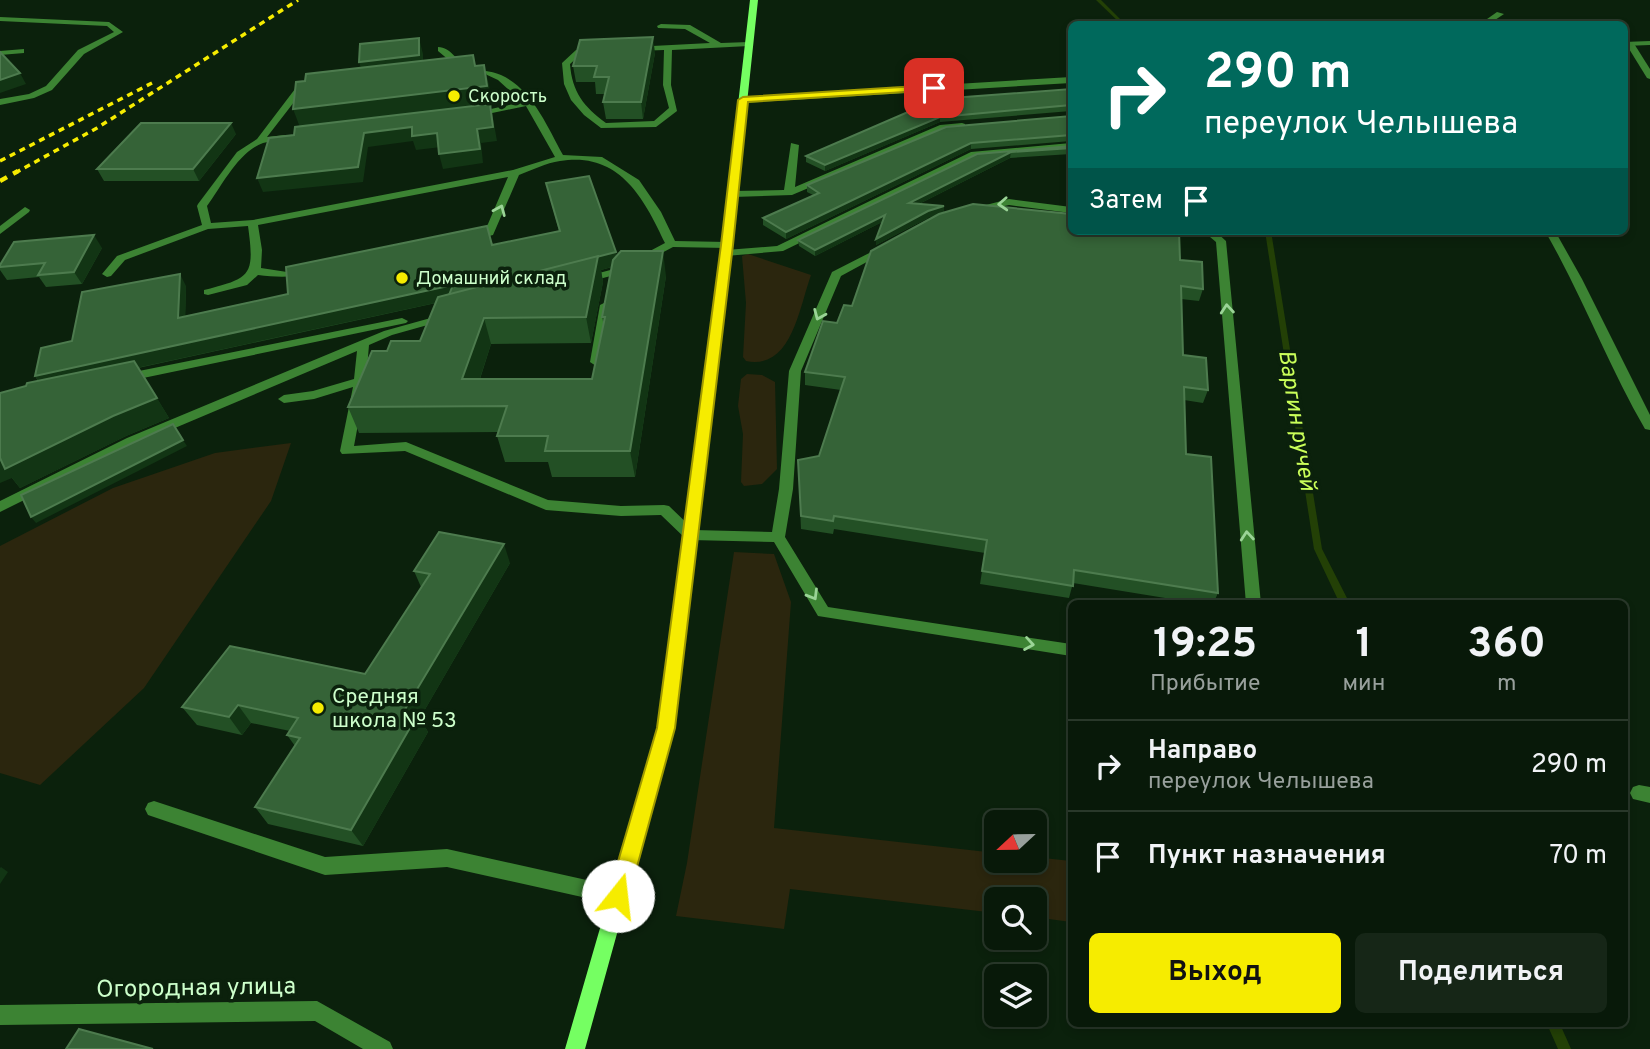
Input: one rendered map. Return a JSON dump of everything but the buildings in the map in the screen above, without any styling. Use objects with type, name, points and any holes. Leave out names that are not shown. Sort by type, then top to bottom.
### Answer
[{"type":"main road","points":[[575,1049],[666,728],[727,249],[754,2]]},
{"type":"street","points":[[1489,21],[1500,14]]},
{"type":"street","points":[[0,19],[109,24],[119,32],[81,52],[48,88],[32,96],[0,103]]},
{"type":"street","points":[[661,26],[687,27],[722,46]]},
{"type":"street","points":[[1628,44],[1650,43]]},
{"type":"street","points":[[631,49],[750,44]]},
{"type":"street","points":[[1628,45],[1650,76]]},
{"type":"street","points":[[607,50],[579,52],[566,63],[571,96],[604,126],[629,127],[656,124],[674,109],[667,85],[668,48]]},
{"type":"street","points":[[441,49],[466,70]]},
{"type":"street","points":[[0,53],[21,51]]},
{"type":"street","points":[[453,71],[481,70],[518,88],[560,158]]},
{"type":"street","points":[[743,100],[1068,80]]},
{"type":"street","points":[[206,226],[202,206],[240,155],[260,141],[298,91],[324,88]]},
{"type":"street","points":[[471,116],[529,103]]},
{"type":"street","points":[[733,194],[789,193],[943,127],[968,125]]},
{"type":"street","points":[[260,141],[300,136]]},
{"type":"street","points":[[789,193],[794,145]]},
{"type":"street","points":[[570,284],[622,270],[671,244],[727,249],[779,249],[974,154],[1068,146]]},
{"type":"street","points":[[107,274],[121,258],[206,226],[253,223],[515,173],[560,158],[599,159],[636,182],[656,212],[671,244]]},
{"type":"street","points":[[463,239],[489,233],[515,173]]},
{"type":"street","points":[[954,215],[987,205],[1009,202],[1068,210]]},
{"type":"street","points":[[0,231],[25,210]]},
{"type":"street","points":[[208,292],[243,283],[255,271],[257,250],[253,223]]},
{"type":"street","points":[[1213,235],[1221,241],[1254,600]]},
{"type":"street","points":[[1552,235],[1577,275],[1630,391],[1650,426]]},
{"type":"street","points":[[896,242],[836,274],[795,371],[786,489],[778,537],[823,612],[1068,650]]},
{"type":"street","points":[[255,271],[287,275],[314,270]]},
{"type":"street","points":[[610,283],[622,270]]},
{"type":"street","points":[[596,362],[608,296]]},
{"type":"street","points":[[0,507],[132,441],[388,333],[456,314],[372,326],[111,381]]},
{"type":"street","points":[[363,345],[360,381],[347,451],[406,446],[546,505],[621,511],[664,510],[691,536],[778,537]]},
{"type":"street","points":[[284,399],[314,396],[360,381]]},
{"type":"street","points":[[154,809],[325,866],[447,858],[618,896]]},
{"type":"street","name":"Огородная улица","points":[[0,1015],[317,1012],[383,1049]]},
{"type":"shaded area","points":[[748,254],[811,275],[791,334],[774,356],[762,361],[746,361],[743,357],[746,303],[742,256]]},
{"type":"shaded area","points":[[747,374],[762,375],[775,382],[777,469],[762,484],[744,486],[741,482],[743,434],[738,406],[741,379]]},
{"type":"shaded area","points":[[291,443],[271,501],[144,688],[40,785],[0,773],[0,546],[113,488],[215,453]]},
{"type":"shaded area","points":[[734,552],[774,554],[791,602],[774,828],[984,852],[984,873],[1047,873],[1047,858],[1068,861],[1068,922],[1047,919],[1047,887],[984,887],[984,912],[790,889],[784,929],[676,916],[687,863]]},
{"type":"waterway","name":"Варгин ручей","points":[[1098,0],[1120,21]]},
{"type":"waterway","name":"Варгин ручей","points":[[1269,235],[1318,549],[1343,600]]},
{"type":"waterway","name":"Варгин ручей","points":[[1554,1027],[1565,1049]]},
{"type":"railway","points":[[15,173],[97,128],[298,0]]},
{"type":"railway","points":[[0,161],[152,83]]},
{"type":"railway","points":[[0,181],[18,171]]},
{"type":"place","name":"Скорость","points":[[454,96]]},
{"type":"place","name":"Домашний склад","points":[[402,278]]},
{"type":"place","name":"Средняя школа № 53","points":[[318,708]]},
{"type":"route","points":[[618,896],[666,728],[743,100],[934,88]]}]
